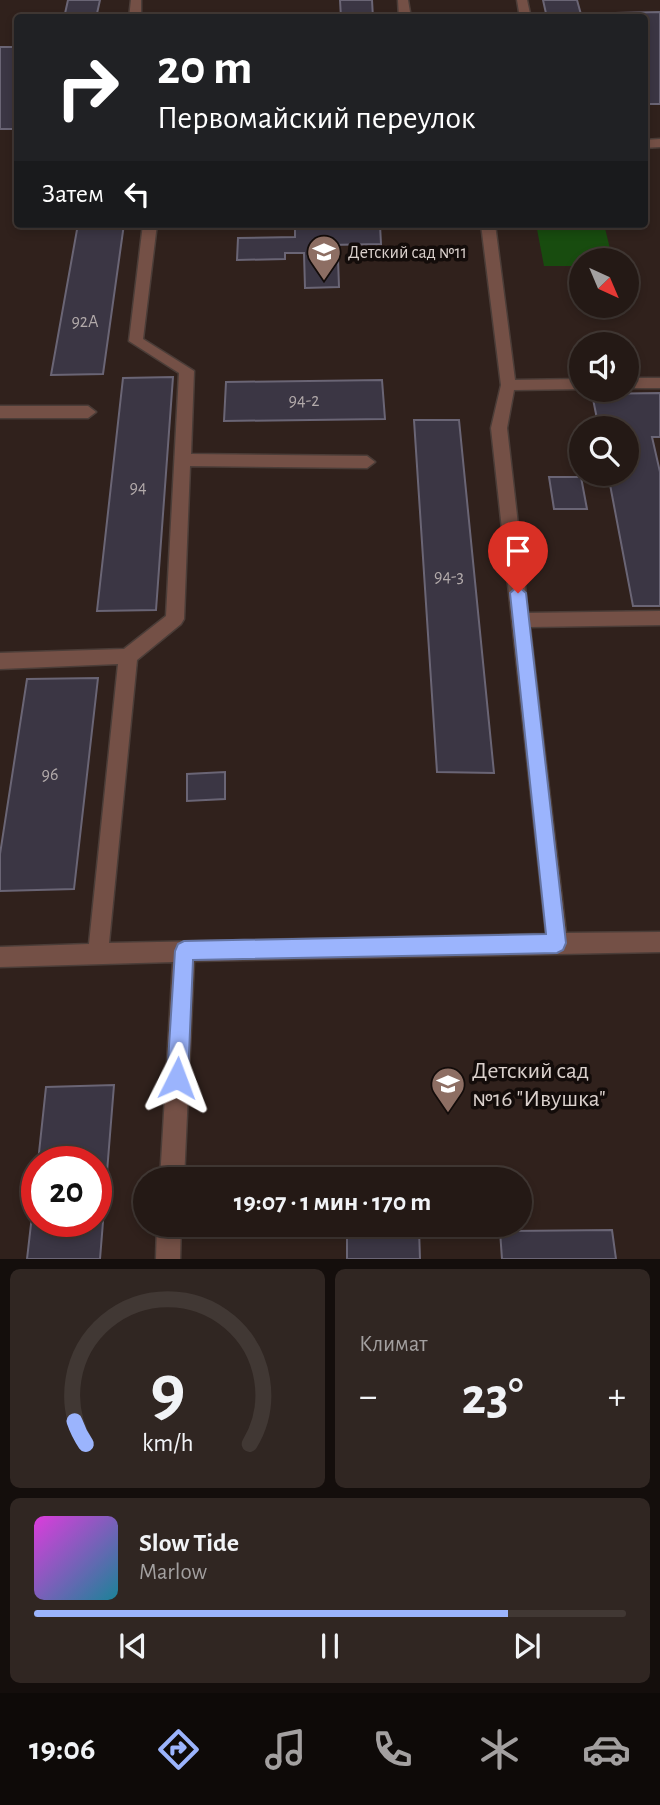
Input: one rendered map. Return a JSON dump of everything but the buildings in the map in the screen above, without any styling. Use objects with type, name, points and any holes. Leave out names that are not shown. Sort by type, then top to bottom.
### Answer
[{"type":"street","points":[[0,661],[128,656],[174,619],[187,371],[136,341],[150,228]]},
{"type":"street","points":[[488,228],[508,385],[499,428],[557,943]]},
{"type":"street","points":[[639,383],[660,383]]},
{"type":"street","points":[[508,385],[569,384]]},
{"type":"street","points":[[0,412],[88,412]]},
{"type":"street","points":[[182,460],[367,462]]},
{"type":"street","points":[[521,620],[660,618]]},
{"type":"street","points":[[98,954],[128,656]]},
{"type":"street","points":[[0,957],[660,942]]},
{"type":"street","points":[[173,1167],[184,951]]},
{"type":"street","points":[[168,1259],[169,1237]]},
{"type":"green space","points":[[537,228],[605,228],[610,248],[569,248],[569,266],[544,266]]},
{"type":"place","name":"Детский сад №11","points":[[324,282]]},
{"type":"place","name":"Детский сад №16 \"Ивушка\"","points":[[448,1114]]},
{"type":"route","points":[[177,1078],[184,951],[557,943],[518,593]]}]
